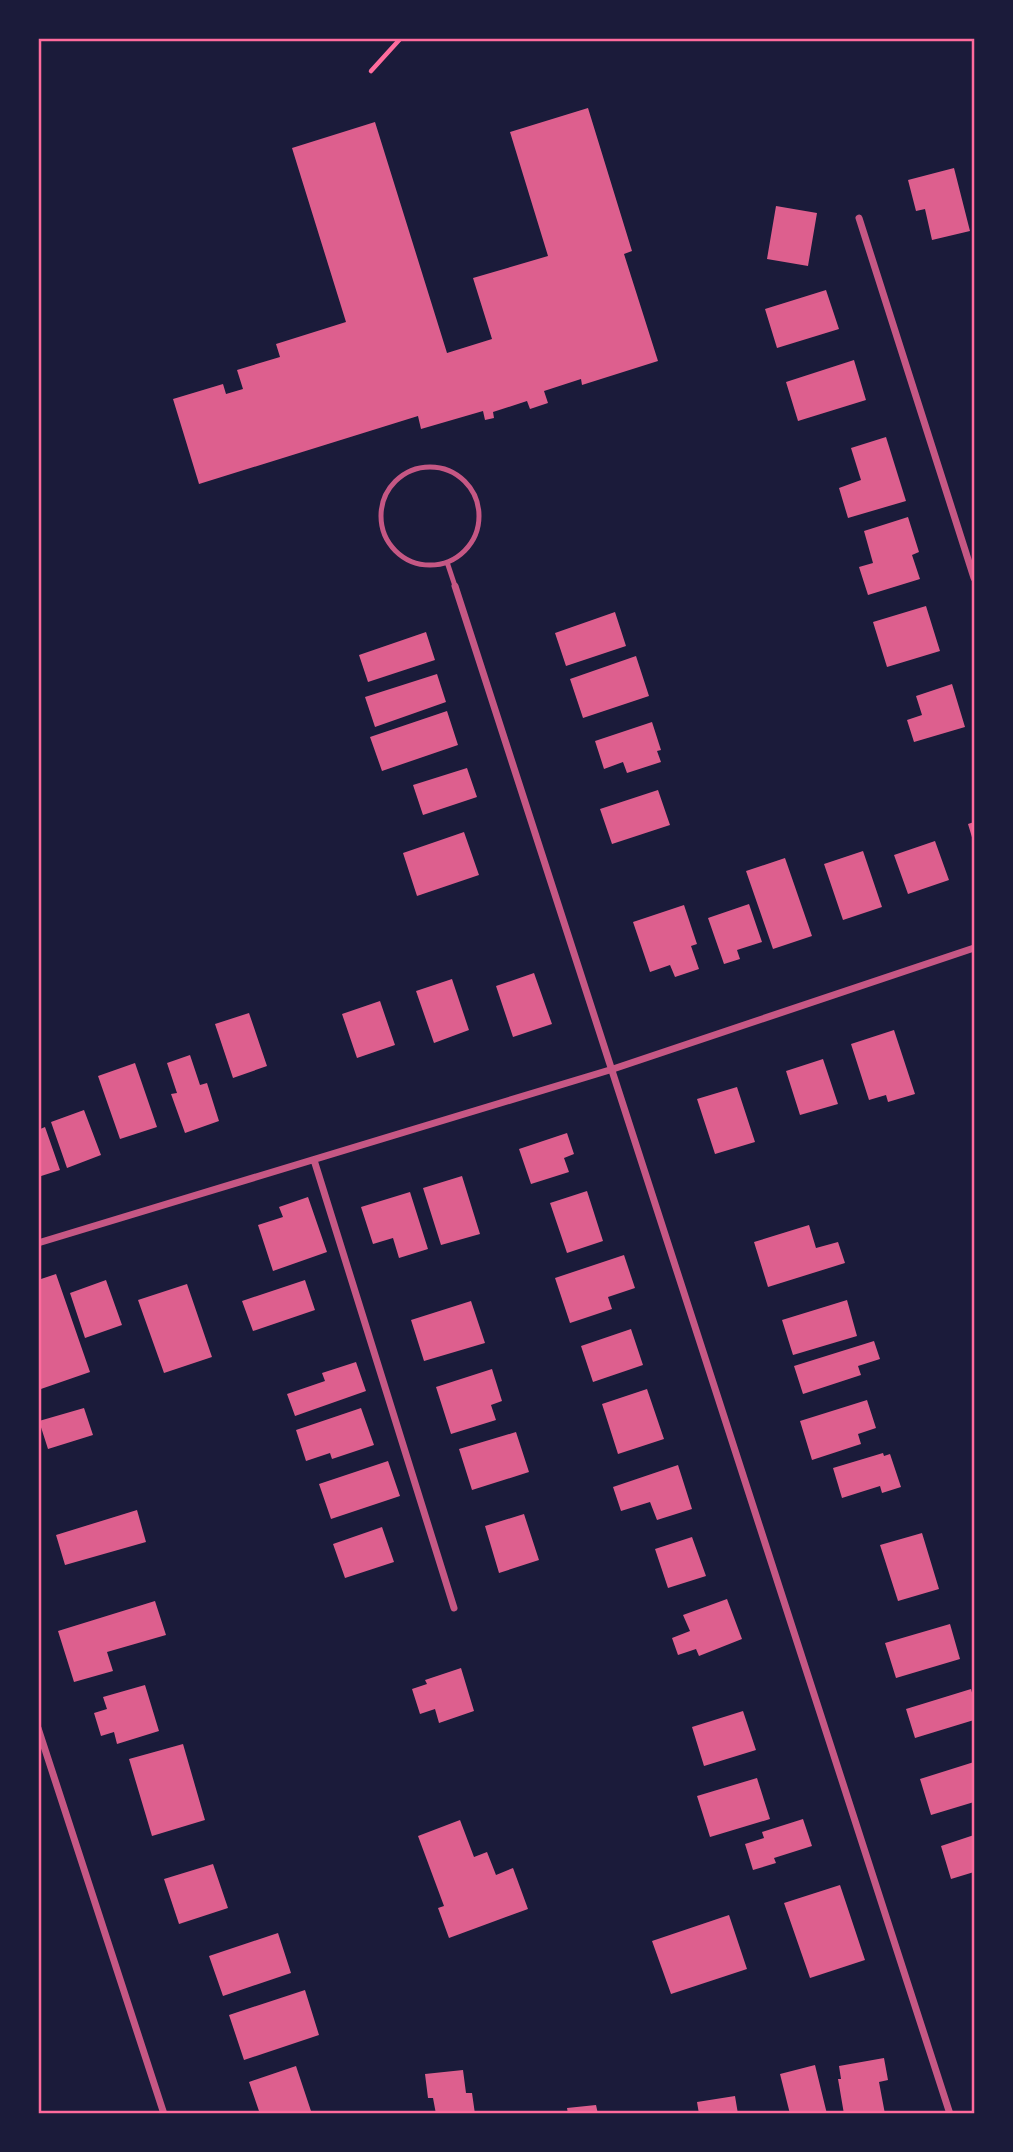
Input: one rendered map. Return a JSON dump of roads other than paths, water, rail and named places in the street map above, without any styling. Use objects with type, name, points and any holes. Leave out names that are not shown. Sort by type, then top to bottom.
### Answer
[{"type":"street","points":[[859,218],[975,578]]},
{"type":"street","points":[[455,586],[950,2113]]},
{"type":"street","points":[[38,1243],[613,1069],[975,948]]},
{"type":"street","points":[[314,1160],[454,1608]]},
{"type":"street","points":[[38,1728],[164,2113]]},
{"type":"lane","points":[[430,467],[451,472],[469,485],[476,498],[479,513],[477,529],[471,543],[461,554],[447,562],[431,565],[414,562],[400,555],[389,542],[382,527],[384,498],[391,485],[416,469],[430,467]]},
{"type":"lane","points":[[447,562],[455,586]]}]
